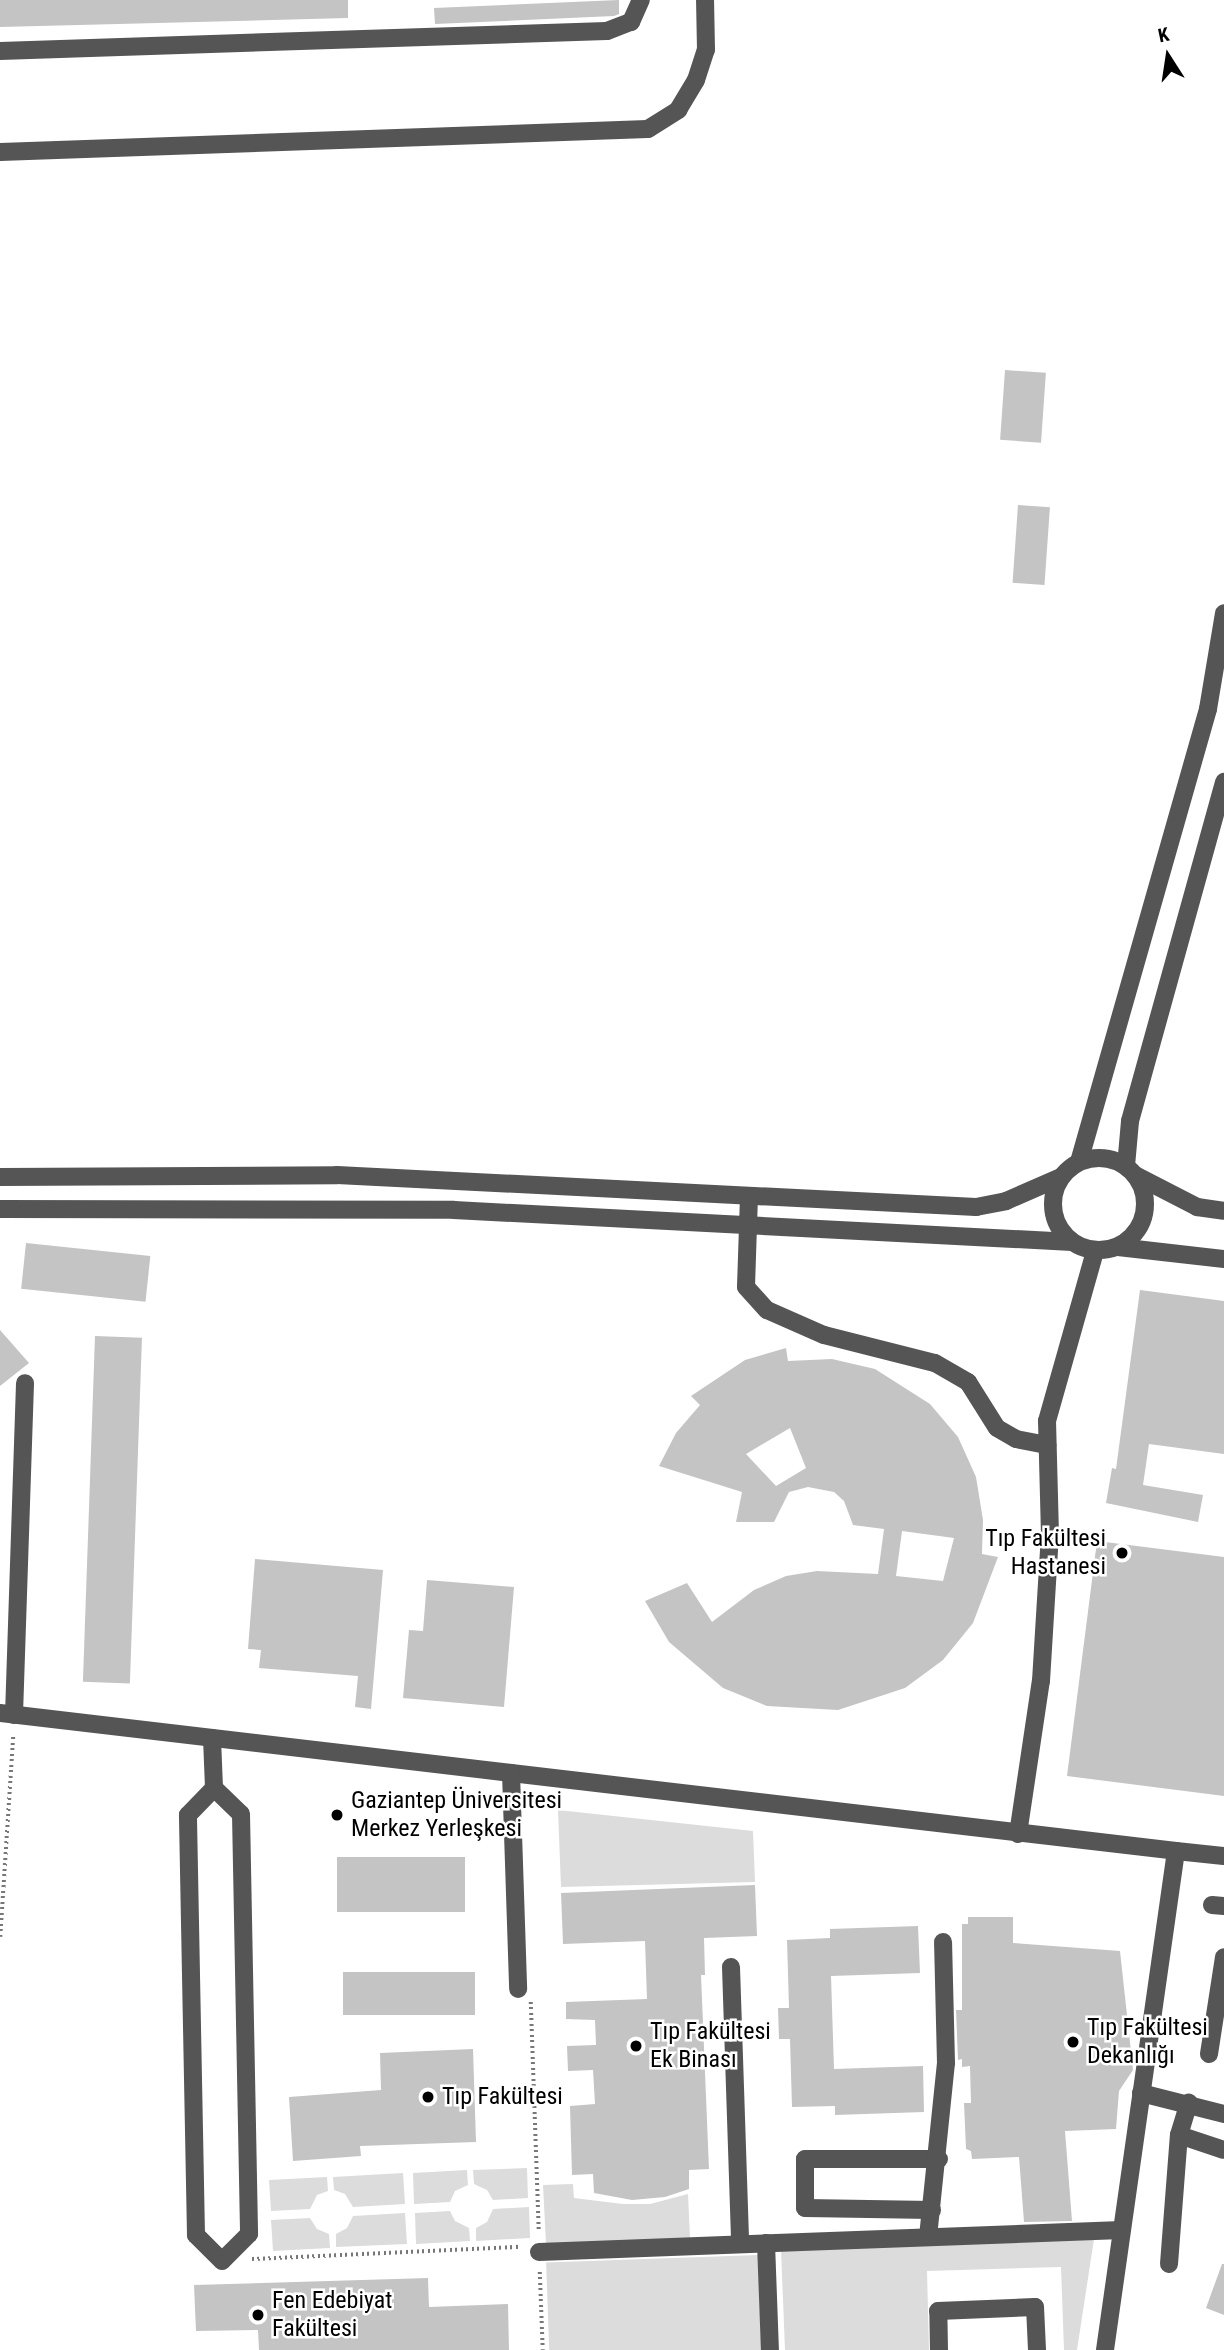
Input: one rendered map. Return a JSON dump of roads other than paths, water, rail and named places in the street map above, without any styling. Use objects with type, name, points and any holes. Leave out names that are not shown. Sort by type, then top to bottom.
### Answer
[{"type":"street","points":[[0,51],[607,31],[631,22],[641,0]]},
{"type":"street","points":[[0,152],[648,128],[678,110],[696,80],[706,50],[705,0]]},
{"type":"street","points":[[1079,1162],[1208,709],[1224,613]]},
{"type":"street","points":[[1118,1247],[1143,1221],[1145,1197],[1131,1171],[1130,1121],[1224,782]]},
{"type":"street","points":[[0,1177],[337,1175],[976,1208],[1006,1201],[1061,1177],[1079,1162],[1104,1158],[1197,1207],[1224,1211]]},
{"type":"street","points":[[1061,1177],[1053,1212],[1072,1242]]},
{"type":"street","points":[[749,1196],[746,1287],[767,1310],[824,1335],[935,1363],[968,1382],[998,1428],[1016,1439],[1047,1445]]},
{"type":"street","points":[[0,1209],[454,1210],[1072,1242],[1095,1251],[1118,1247],[1224,1259]]},
{"type":"street","points":[[1018,1834],[1041,1681],[1050,1535],[1046,1421],[1095,1251]]},
{"type":"street","points":[[25,1383],[7,1714],[1224,1856]]},
{"type":"street","points":[[212,1738],[214,1788],[241,1814],[248,2234],[222,2261],[195,2235],[188,1815],[214,1788]]},
{"type":"street","points":[[511,1773],[524,1992]]},
{"type":"street","points":[[1105,2350],[1176,1851]]},
{"type":"street","points":[[928,2237],[939,2159],[946,2063],[943,1942]]},
{"type":"street","points":[[1209,2054],[1224,1957]]},
{"type":"street","points":[[731,1967],[740,2244]]},
{"type":"street","points":[[1141,2093],[1224,2114]]},
{"type":"street","points":[[1169,2264],[1179,2135],[1189,2103]]},
{"type":"street","points":[[1179,2135],[1224,2150]]},
{"type":"street","points":[[932,2210],[805,2208],[805,2159],[939,2159]]},
{"type":"street","points":[[539,2249],[1122,2230]]},
{"type":"street","points":[[766,2243],[770,2350]]},
{"type":"street","points":[[939,2350],[938,2311],[1035,2307],[1037,2350]]},
{"type":"place","name":"Tıp Fakültesi Hastanesi","points":[[1122,1553]]},
{"type":"place","name":"Gaziantep Üniversitesi Merkez Yerleşkesi","points":[[337,1815]]},
{"type":"place","name":"Tıp Fakültesi Dekanlığı","points":[[1073,2042]]},
{"type":"place","name":"Tıp Fakültesi Ek Binası","points":[[636,2046]]},
{"type":"place","name":"Tıp Fakültesi","points":[[428,2097]]},
{"type":"place","name":"Fen Edebiyat Fakültesi","points":[[258,2315]]}]
